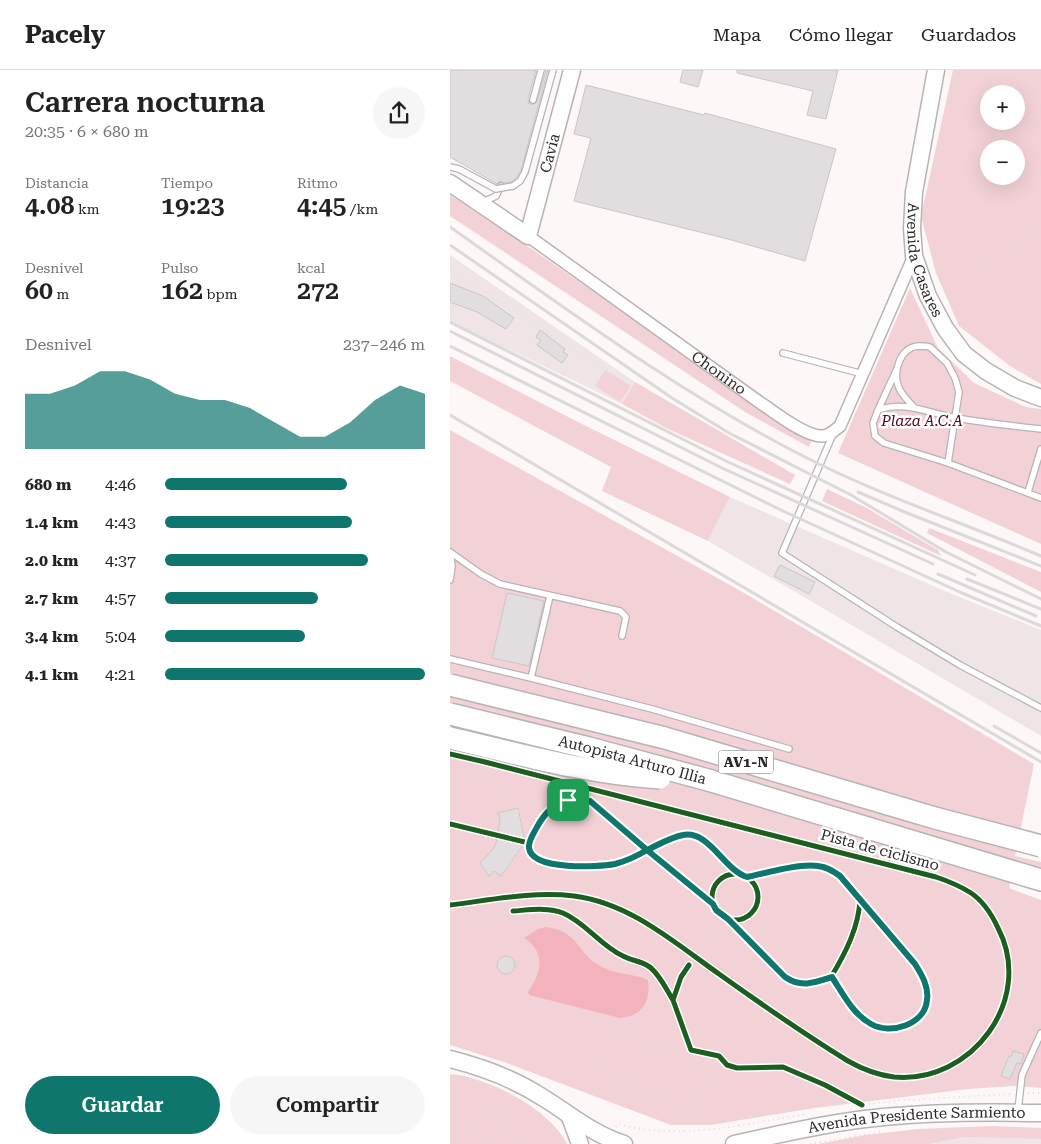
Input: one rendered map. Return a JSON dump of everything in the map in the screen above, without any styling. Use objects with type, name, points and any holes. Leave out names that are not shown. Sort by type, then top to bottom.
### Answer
[{"type":"highway","name":"Autopista Arturo Illia","points":[[450,685],[665,738],[935,818],[1041,846]]},
{"type":"highway","name":"Autopista Arturo Illia","points":[[450,714],[580,745],[708,780],[1041,880]]},
{"type":"highway","points":[[450,738],[598,771],[656,778],[708,780]]},
{"type":"street","name":"Cavia","points":[[528,236],[572,70]]},
{"type":"street","name":"Avenida Casares","points":[[936,70],[914,192],[912,228],[914,256],[928,296],[945,328],[964,354],[986,371],[1015,388],[1041,398]]},
{"type":"street","name":"Chonino","points":[[450,184],[528,236],[798,428],[823,436],[833,432]]},
{"type":"street","points":[[833,432],[840,426],[914,256]]},
{"type":"street","points":[[453,1060],[493,1072],[518,1084],[542,1097],[596,1133],[617,1142]]},
{"type":"street","name":"Avenida Presidente Sarmiento","points":[[734,1144],[864,1119],[916,1114],[1041,1113]]},
{"type":"street","points":[[570,1117],[580,1144]]},
{"type":"lane","points":[[533,100],[541,70]]},
{"type":"lane","points":[[450,167],[459,169],[496,189],[513,186],[520,181],[525,172],[553,70]]},
{"type":"lane","points":[[479,204],[496,196],[501,186]]},
{"type":"lane","points":[[948,463],[959,392],[955,378],[947,363],[930,347],[916,346],[903,353],[873,423],[875,436],[884,443],[948,463],[1041,498]]},
{"type":"lane","points":[[783,353],[863,374]]},
{"type":"lane","points":[[896,370],[898,385],[903,396],[914,407]]},
{"type":"lane","points":[[878,410],[887,407],[914,407],[955,418],[1041,429]]},
{"type":"lane","points":[[833,432],[782,553],[897,628],[1041,708]]},
{"type":"lane","points":[[1028,492],[1041,449]]},
{"type":"lane","points":[[450,551],[452,566],[450,580]]},
{"type":"lane","points":[[450,551],[481,574],[500,584],[620,611],[626,617],[622,636]]},
{"type":"lane","points":[[531,678],[550,596]]},
{"type":"lane","points":[[450,659],[652,709],[789,749]]},
{"type":"lane","points":[[1018,1112],[1022,1075],[1041,1033]]},
{"type":"path","points":[[1023,72],[1016,87],[1041,100]]},
{"type":"path","points":[[970,277],[1041,225]]},
{"type":"path","points":[[450,271],[620,378]]},
{"type":"path","points":[[476,760],[495,764]]},
{"type":"path","points":[[450,766],[483,775]]},
{"type":"path","points":[[608,816],[618,809],[638,813],[645,787]]},
{"type":"path","points":[[691,1050],[673,1000],[659,976],[649,966],[625,958],[612,951],[563,913],[541,909],[501,910],[498,888],[488,890],[486,884],[501,876],[522,846],[518,845],[519,835],[523,835],[519,811],[568,800],[590,801],[713,904],[722,916],[728,919],[785,977],[794,983],[807,984],[832,977],[851,938],[860,900]]},
{"type":"path","points":[[639,801],[648,803]]},
{"type":"path","points":[[558,803],[542,819],[529,843],[531,854],[535,858],[565,866],[586,868],[616,864],[684,835],[694,835],[708,844],[738,874],[747,877],[804,866],[817,866],[829,869],[840,876],[915,964],[924,979],[927,1002],[916,1020],[905,1026],[894,1029],[873,1025],[852,1008],[832,977]]},
{"type":"path","points":[[450,824],[471,829]]},
{"type":"path","points":[[518,840],[529,843]]},
{"type":"path","points":[[713,904],[712,896],[717,882],[723,877],[738,874]]},
{"type":"path","points":[[728,919],[743,919],[754,909],[757,903],[758,895],[756,888],[747,877]]},
{"type":"path","points":[[493,899],[510,897]]},
{"type":"path","points":[[450,917],[513,910]]},
{"type":"path","points":[[700,946],[722,916]]},
{"type":"path","points":[[851,938],[860,932],[868,930],[886,930]]},
{"type":"path","points":[[673,1000],[681,977],[689,965]]},
{"type":"path","points":[[719,1056],[706,1076],[698,1106],[685,1106],[640,1099],[611,1075],[603,1065],[599,1054],[604,1044],[617,1038],[628,1038],[655,1045],[719,1056],[727,1065],[737,1068],[783,1067],[825,1085],[862,1105]]},
{"type":"path","points":[[852,1107],[893,1101],[1041,1093]]},
{"type":"path","points":[[473,1130],[471,1126],[472,1115],[479,1108],[489,1106],[494,1108],[500,1115],[515,1144]]},
{"type":"path","points":[[450,1112],[482,1136],[492,1136],[500,1129],[502,1120]]},
{"type":"path","points":[[617,1142],[618,1124],[639,1130],[714,1129],[806,1114]]},
{"type":"path","points":[[810,1144],[884,1131]]},
{"type":"shaded area","points":[[450,255],[635,382],[622,404],[450,321]]},
{"type":"shaded area","points":[[730,497],[945,591],[1041,630],[1041,736],[708,541]]},
{"type":"shaded area","points":[[546,927],[566,933],[587,956],[602,967],[648,980],[648,995],[639,1011],[628,1017],[620,1018],[529,995],[528,992],[539,971],[540,964],[536,950],[524,938],[538,929]]},
{"type":"shaded area","points":[[965,1137],[1032,1138],[1041,1139],[1041,1144],[931,1144]]},
{"type":"green space","points":[[953,70],[1041,70],[1041,384],[1010,366],[959,326],[936,273],[921,216]]},
{"type":"green space","points":[[450,195],[532,249],[811,442],[809,447],[745,412],[450,216]]},
{"type":"green space","name":"Plaza A.C.A","points":[[910,288],[938,348],[974,383],[1026,407],[1041,409],[1041,544],[838,453]]},
{"type":"green space","points":[[450,356],[730,497],[708,541],[602,491],[611,467],[450,381]]},
{"type":"green space","points":[[605,370],[631,386],[620,402],[595,386]]},
{"type":"green space","points":[[635,382],[795,475],[790,484],[668,429],[622,404]]},
{"type":"green space","points":[[450,430],[739,590],[1034,764],[1015,856],[1041,862],[1041,868],[1015,860],[1009,888],[1041,900],[1041,1088],[1014,1086],[968,1089],[815,1108],[710,1125],[671,1125],[504,1062],[450,1045]]},
{"type":"green space","points":[[827,489],[865,507],[938,550],[941,556],[822,501]]},
{"type":"green space","points":[[929,528],[1041,572],[1041,592],[927,533]]},
{"type":"green space","points":[[450,1074],[482,1081],[533,1107],[559,1131],[567,1144],[450,1144]]},
{"type":"green space","points":[[992,1126],[1041,1128],[1041,1139],[965,1137],[930,1144],[818,1144],[865,1135],[918,1129]]},
{"type":"building","points":[[450,70],[536,70],[528,99],[532,105],[537,102],[546,70],[548,70],[521,170],[511,182],[504,183],[500,181],[497,184],[450,157]]},
{"type":"building","points":[[683,70],[703,70],[698,87],[680,82]]},
{"type":"building","points":[[737,70],[838,70],[826,119],[807,115],[813,91],[737,73]]},
{"type":"building","points":[[586,85],[704,115],[705,113],[836,149],[805,261],[728,239],[574,201],[591,138],[574,134]]},
{"type":"building","points":[[450,283],[483,296],[514,318],[506,329],[477,312],[450,302]]},
{"type":"building","points":[[540,330],[565,349],[563,352],[568,355],[562,363],[537,345],[541,340],[536,337]]},
{"type":"building","points":[[780,565],[815,582],[809,594],[774,576]]},
{"type":"building","points":[[507,593],[544,601],[529,666],[492,658]]},
{"type":"building","points":[[518,808],[525,842],[501,876],[494,871],[489,876],[480,863],[494,848],[497,840],[500,819],[498,813]]},
{"type":"building","points":[[506,956],[512,959],[515,965],[512,971],[506,974],[500,971],[497,965],[500,959]]},
{"type":"building","points":[[1013,1051],[1024,1054],[1021,1064],[1017,1063],[1010,1079],[1001,1076]]},
{"type":"railway","points":[[450,227],[623,348],[758,432],[805,457],[863,484],[1041,556]]},
{"type":"railway","points":[[450,245],[672,398],[729,433],[851,495],[946,552],[1041,599]]},
{"type":"railway","points":[[450,322],[726,461],[975,575]]},
{"type":"railway","points":[[450,331],[722,468],[933,564]]},
{"type":"railway","points":[[450,346],[783,511],[962,593],[1041,626]]},
{"type":"railway","points":[[450,415],[1041,762]]},
{"type":"railway","points":[[858,492],[1041,566]]},
{"type":"railway","points":[[938,574],[1036,616]]},
{"type":"railway","points":[[967,579],[1041,609]]},
{"type":"railway","points":[[994,726],[1041,753]]},
{"type":"cycle path","name":"Pista de ciclismo","points":[[450,754],[936,877],[949,882],[975,896],[993,918],[1007,955],[1008,982],[1002,1008],[989,1032],[971,1052],[948,1067],[922,1076],[894,1077],[870,1071],[848,1061],[767,1008],[651,926],[614,907],[595,900],[559,895],[512,897],[450,905]]},
{"type":"cycle path","points":[[567,800],[590,801],[647,851],[614,863],[580,867],[556,864],[534,856],[531,854],[531,841],[541,819],[556,804],[567,800]]},
{"type":"cycle path","points":[[450,824],[529,843]]},
{"type":"cycle path","points":[[713,904],[647,851],[674,838],[691,835],[706,842],[738,874]]},
{"type":"cycle path","points":[[728,919],[785,977],[797,982],[813,983],[831,977],[846,950],[857,920],[860,899],[840,876],[830,870],[807,866],[782,869],[747,877]]},
{"type":"cycle path","points":[[735,874],[748,878],[754,884],[758,897],[754,910],[748,916],[735,920],[722,916],[716,910],[712,897],[716,884],[722,878],[735,874]]},
{"type":"cycle path","points":[[831,977],[855,1011],[874,1025],[890,1028],[906,1025],[919,1017],[927,1003],[926,985],[917,966],[860,899]]},
{"type":"cycle path","points":[[513,911],[551,910],[571,917],[615,952],[651,968],[661,979],[673,1000]]},
{"type":"cycle path","points":[[689,965],[681,977],[673,1000],[691,1050],[719,1056],[727,1065],[737,1068],[783,1067],[825,1085],[862,1105]]},
{"type":"route","points":[[568,800],[558,803],[542,819],[529,843],[529,849],[535,858],[565,866],[586,868],[616,864],[647,850],[713,904],[722,916],[728,919],[785,977],[794,983],[807,984],[832,977],[852,1008],[873,1025],[883,1028],[894,1029],[905,1026],[916,1020],[923,1011],[927,1002],[927,991],[924,979],[915,964],[840,876],[829,869],[817,866],[804,866],[747,877],[738,874],[701,838],[694,835],[684,835],[647,850],[590,801],[568,800]]}]
